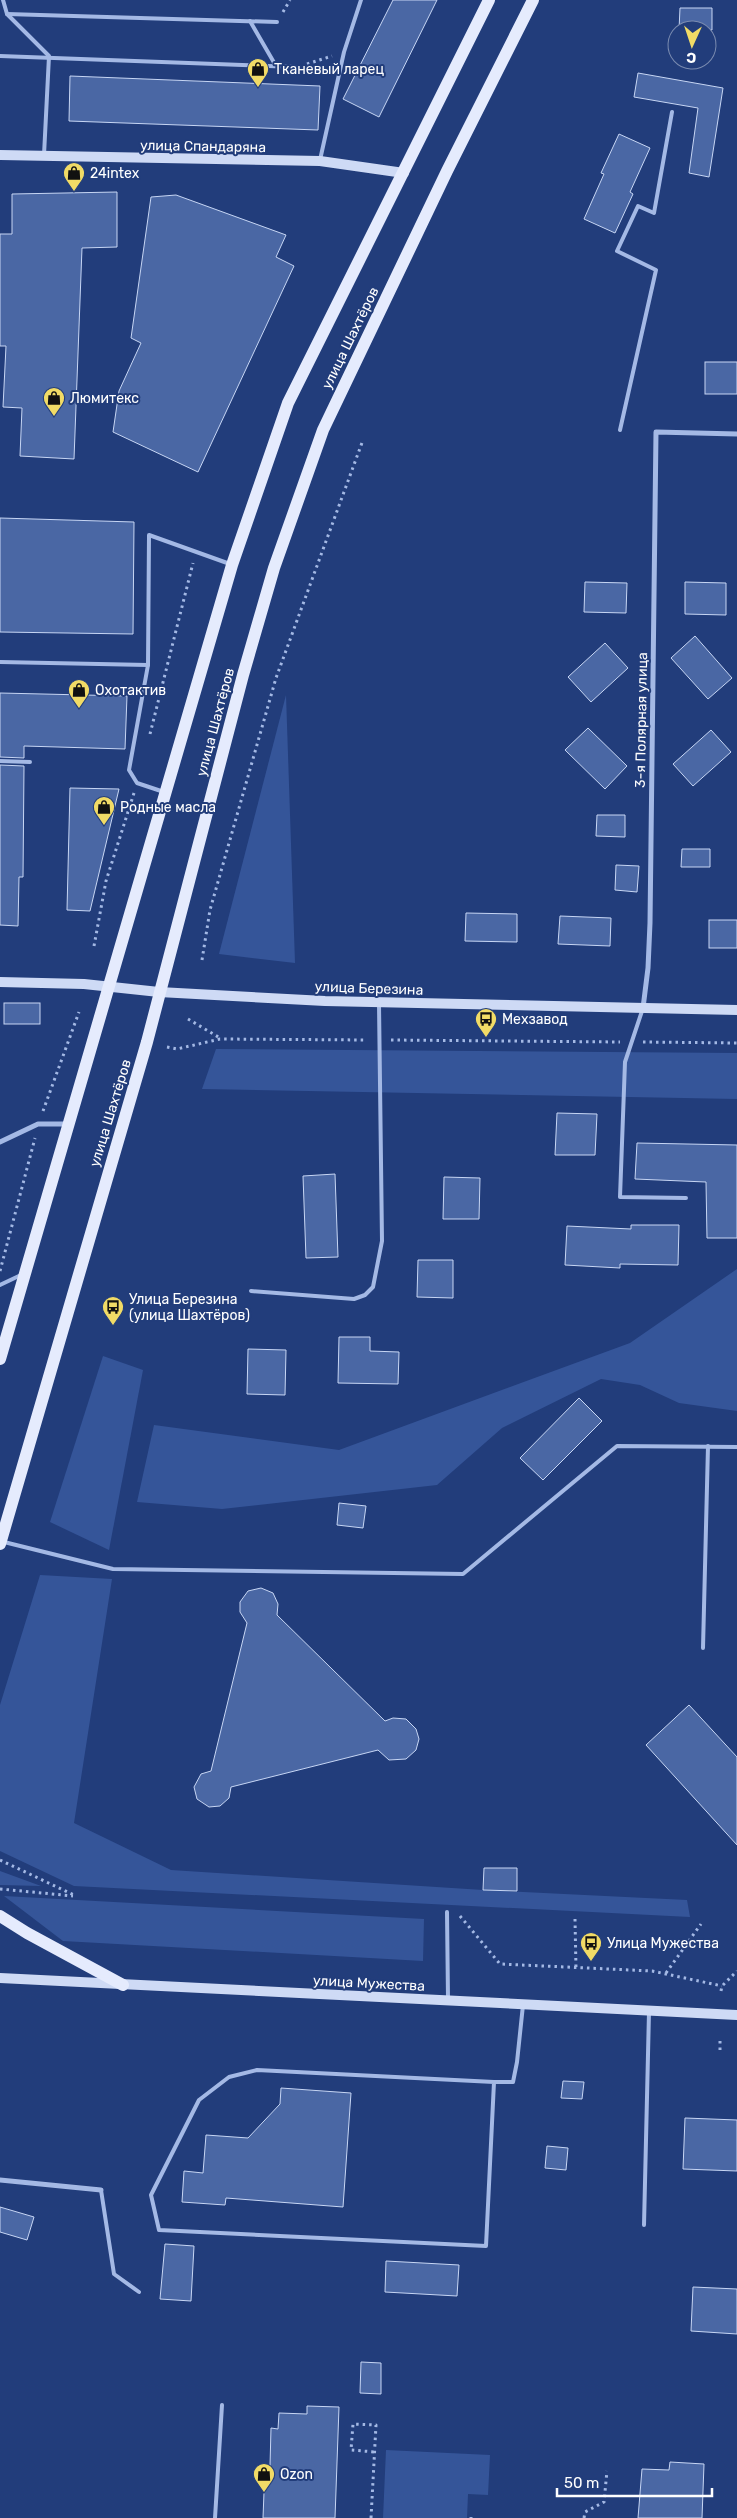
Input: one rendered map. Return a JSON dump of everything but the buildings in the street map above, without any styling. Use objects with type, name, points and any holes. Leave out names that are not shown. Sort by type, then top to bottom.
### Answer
[{"type":"main road","name":"улица Шахтёров","points":[[0,1359],[164,792],[232,565],[288,403],[489,0]]},
{"type":"main road","name":"улица Шахтёров","points":[[0,1543],[147,1042],[243,675],[274,568],[323,430],[447,171],[533,0]]},
{"type":"main road","points":[[0,1916],[27,1933],[123,1984]]},
{"type":"street","name":"улица Спандаряна","points":[[0,156],[320,161],[404,172]]},
{"type":"street","name":"3-я Полярная улица","points":[[643,1008],[648,968],[650,923],[656,432],[737,434]]},
{"type":"street","name":"улица Березина","points":[[0,982],[108,986],[159,992],[379,1002],[737,1010]]},
{"type":"street","points":[[0,1142],[38,1124],[68,1124]]},
{"type":"street","name":"улица Мужества","points":[[0,1978],[737,2015]]},
{"type":"street","points":[[0,2180],[101,2190]]},
{"type":"lane","points":[[3,0],[8,14],[49,56],[44,157]]},
{"type":"lane","points":[[320,161],[344,52],[361,0]]},
{"type":"lane","points":[[8,14],[278,22]]},
{"type":"lane","points":[[250,21],[276,66]]},
{"type":"lane","points":[[0,56],[49,56],[296,68]]},
{"type":"lane","points":[[620,430],[656,270],[617,251],[638,206],[654,213],[672,112]]},
{"type":"lane","points":[[164,792],[138,783],[129,770],[148,665],[149,536],[232,565]]},
{"type":"lane","points":[[0,662],[148,665]]},
{"type":"lane","points":[[0,761],[30,762]]},
{"type":"lane","points":[[250,1291],[354,1299],[365,1294],[373,1287],[382,1241],[379,1002]]},
{"type":"lane","points":[[643,1008],[625,1062],[620,1197],[686,1198]]},
{"type":"lane","points":[[0,1285],[25,1273]]},
{"type":"lane","points":[[0,1543],[113,1568],[463,1574],[617,1446],[737,1447]]},
{"type":"lane","points":[[703,1648],[708,1446]]},
{"type":"lane","points":[[448,1912],[448,2001]]},
{"type":"lane","points":[[494,2082],[486,2246],[159,2230],[151,2195],[199,2100],[229,2077],[257,2070],[512,2082],[517,2062],[523,2005]]},
{"type":"lane","points":[[644,2224],[649,2012]]},
{"type":"lane","points":[[101,2190],[114,2274],[139,2292]]},
{"type":"lane","points":[[215,2518],[222,2405]]},
{"type":"path","points":[[296,68],[344,52]]},
{"type":"path","points":[[296,68],[340,73]]},
{"type":"path","points":[[202,960],[210,910],[276,678],[363,440]]},
{"type":"path","points":[[0,1271],[38,1124],[78,1012]]},
{"type":"path","points":[[188,1020],[220,1039]]},
{"type":"path","points":[[167,1047],[177,1049],[220,1039],[737,1043]]},
{"type":"path","points":[[0,1860],[76,1896],[0,1888]]},
{"type":"path","points":[[457,1913],[500,1964],[666,1974],[722,1989],[737,1971]]},
{"type":"path","points":[[575,1919],[576,1969]]},
{"type":"path","points":[[666,1974],[701,1924]]},
{"type":"path","points":[[720,2039],[720,2050]]},
{"type":"path","points":[[371,2518],[375,2452],[376,2425],[353,2424],[351,2450],[375,2452]]},
{"type":"path","points":[[584,2518],[585,2512],[604,2502],[606,2471]]},
{"type":"shaded area","points":[[286,695],[295,963],[219,954]]},
{"type":"shaded area","points":[[216,1049],[737,1053],[737,1099],[202,1089]]},
{"type":"shaded area","points":[[737,1269],[737,1411],[679,1403],[640,1385],[601,1379],[502,1428],[437,1485],[222,1509],[137,1502],[154,1425],[339,1450],[630,1343]]},
{"type":"shaded area","points":[[103,1356],[143,1370],[109,1550],[50,1522]]},
{"type":"shaded area","points":[[40,1575],[112,1579],[74,1823],[171,1870],[483,1890],[687,1900],[690,1917],[74,1886],[0,1851],[0,1705]]},
{"type":"shaded area","points":[[0,1871],[41,1886],[0,1885]]},
{"type":"shaded area","points":[[4,1896],[424,1919],[423,1961],[63,1941]]},
{"type":"shaded area","points":[[386,2450],[490,2455],[488,2495],[468,2494],[467,2518],[383,2518]]},
{"type":"place","name":"Тканевый ларец","points":[[258,88]]},
{"type":"place","name":"24intex","points":[[74,192]]},
{"type":"place","name":"Люмитекс","points":[[54,417]]},
{"type":"place","name":"Охотактив","points":[[79,709]]},
{"type":"place","name":"Родные масла","points":[[104,826]]},
{"type":"place","name":"Мехзавод","points":[[486,1038]]},
{"type":"place","name":"Улица Березина (улица Шахтёров)","points":[[113,1326]]},
{"type":"place","name":"Улица Мужества","points":[[591,1962]]},
{"type":"place","name":"Ozon","points":[[264,2493]]}]
